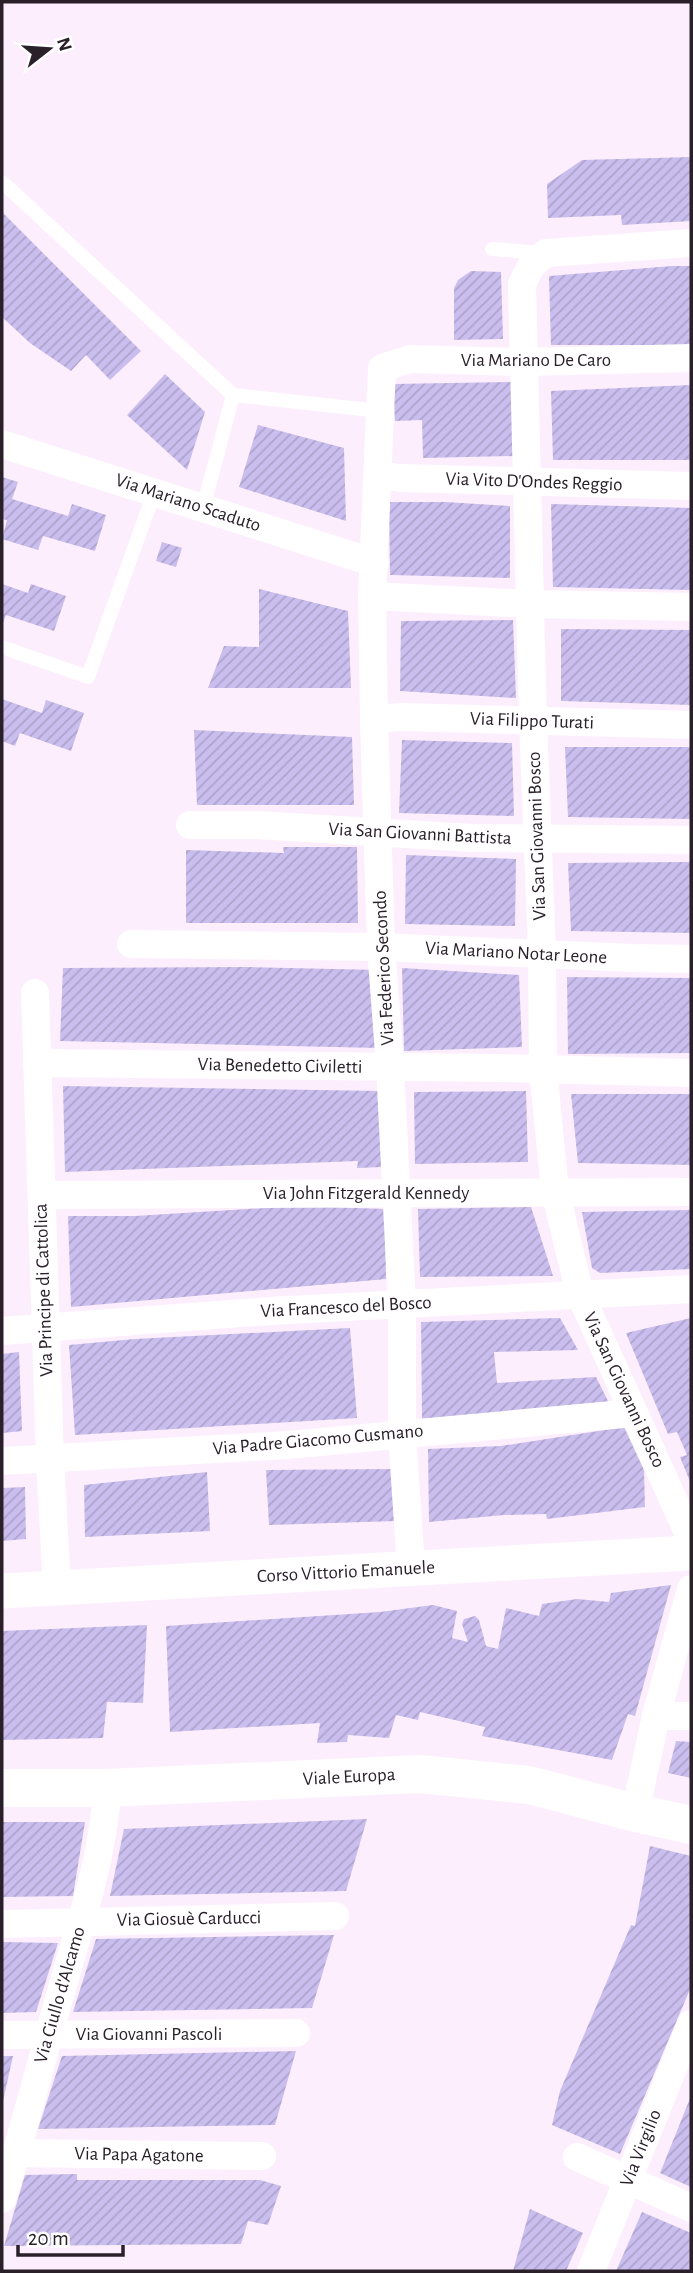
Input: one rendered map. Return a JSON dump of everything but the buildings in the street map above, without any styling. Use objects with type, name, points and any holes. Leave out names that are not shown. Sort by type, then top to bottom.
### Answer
[{"type":"main road","name":"Viale Europa","points":[[2,1788],[107,1788],[420,1774],[529,1785],[691,1825]]},
{"type":"street","points":[[546,253],[691,243]]},
{"type":"street","name":"Via San Giovanni Bosco","points":[[546,253],[531,265],[522,285],[543,1069],[555,1191],[580,1294],[687,1530],[691,1547]]},
{"type":"street","name":"Via Mariano De Caro","points":[[382,368],[410,359],[524,362],[691,358]]},
{"type":"street","name":"Via Federico Secondo","points":[[382,368],[372,596],[374,719],[381,947],[402,1304],[402,1434],[411,1568]]},
{"type":"street","name":"Via Mariano Scaduto","points":[[2,444],[375,563]]},
{"type":"street","name":"Via Vito D'Ondes Reggio","points":[[378,475],[400,478],[691,486]]},
{"type":"street","points":[[372,596],[530,604],[691,607]]},
{"type":"street","name":"Via Filippo Turati","points":[[374,719],[402,717],[691,725]]},
{"type":"street","name":"Via San Giovanni Battista","points":[[190,825],[257,825],[472,838],[691,841]]},
{"type":"street","name":"Via Mariano Notar Leone","points":[[131,944],[381,947],[691,959]]},
{"type":"street","name":"Via Principe di Cattolica","points":[[35,993],[45,1328],[57,1588]]},
{"type":"street","name":"Via Benedetto Civiletti","points":[[37,1063],[691,1073]]},
{"type":"street","name":"Via John Fitzgerald Kennedy","points":[[41,1198],[50,1195],[691,1192]]},
{"type":"street","name":"Via Francesco del Bosco","points":[[2,1331],[270,1311],[691,1289]]},
{"type":"street","name":"Via Padre Giacomo Cusmano","points":[[2,1461],[288,1445],[634,1413]]},
{"type":"street","name":"Corso Vittorio Emanuele","points":[[2,1591],[691,1553]]},
{"type":"street","points":[[635,1813],[656,1716],[691,1589]]},
{"type":"street","points":[[656,1716],[691,1716]]},
{"type":"street","name":"Via Ciullo d'Alcamo","points":[[2,2199],[17,2153],[106,1822],[107,1788]]},
{"type":"street","name":"Via Giosuè Carducci","points":[[2,1924],[335,1916]]},
{"type":"street","name":"Via Virgilio","points":[[592,2271],[691,2024]]},
{"type":"street","name":"Via Giovanni Pascoli","points":[[2,2035],[296,2033]]},
{"type":"street","name":"Via Papa Agatone","points":[[17,2153],[262,2156]]},
{"type":"street","points":[[577,2157],[691,2208]]},
{"type":"lane","points":[[2,182],[233,395],[380,411]]},
{"type":"lane","points":[[492,249],[546,253]]},
{"type":"lane","points":[[203,508],[233,395]]},
{"type":"lane","points":[[2,647],[88,677],[155,493]]}]
